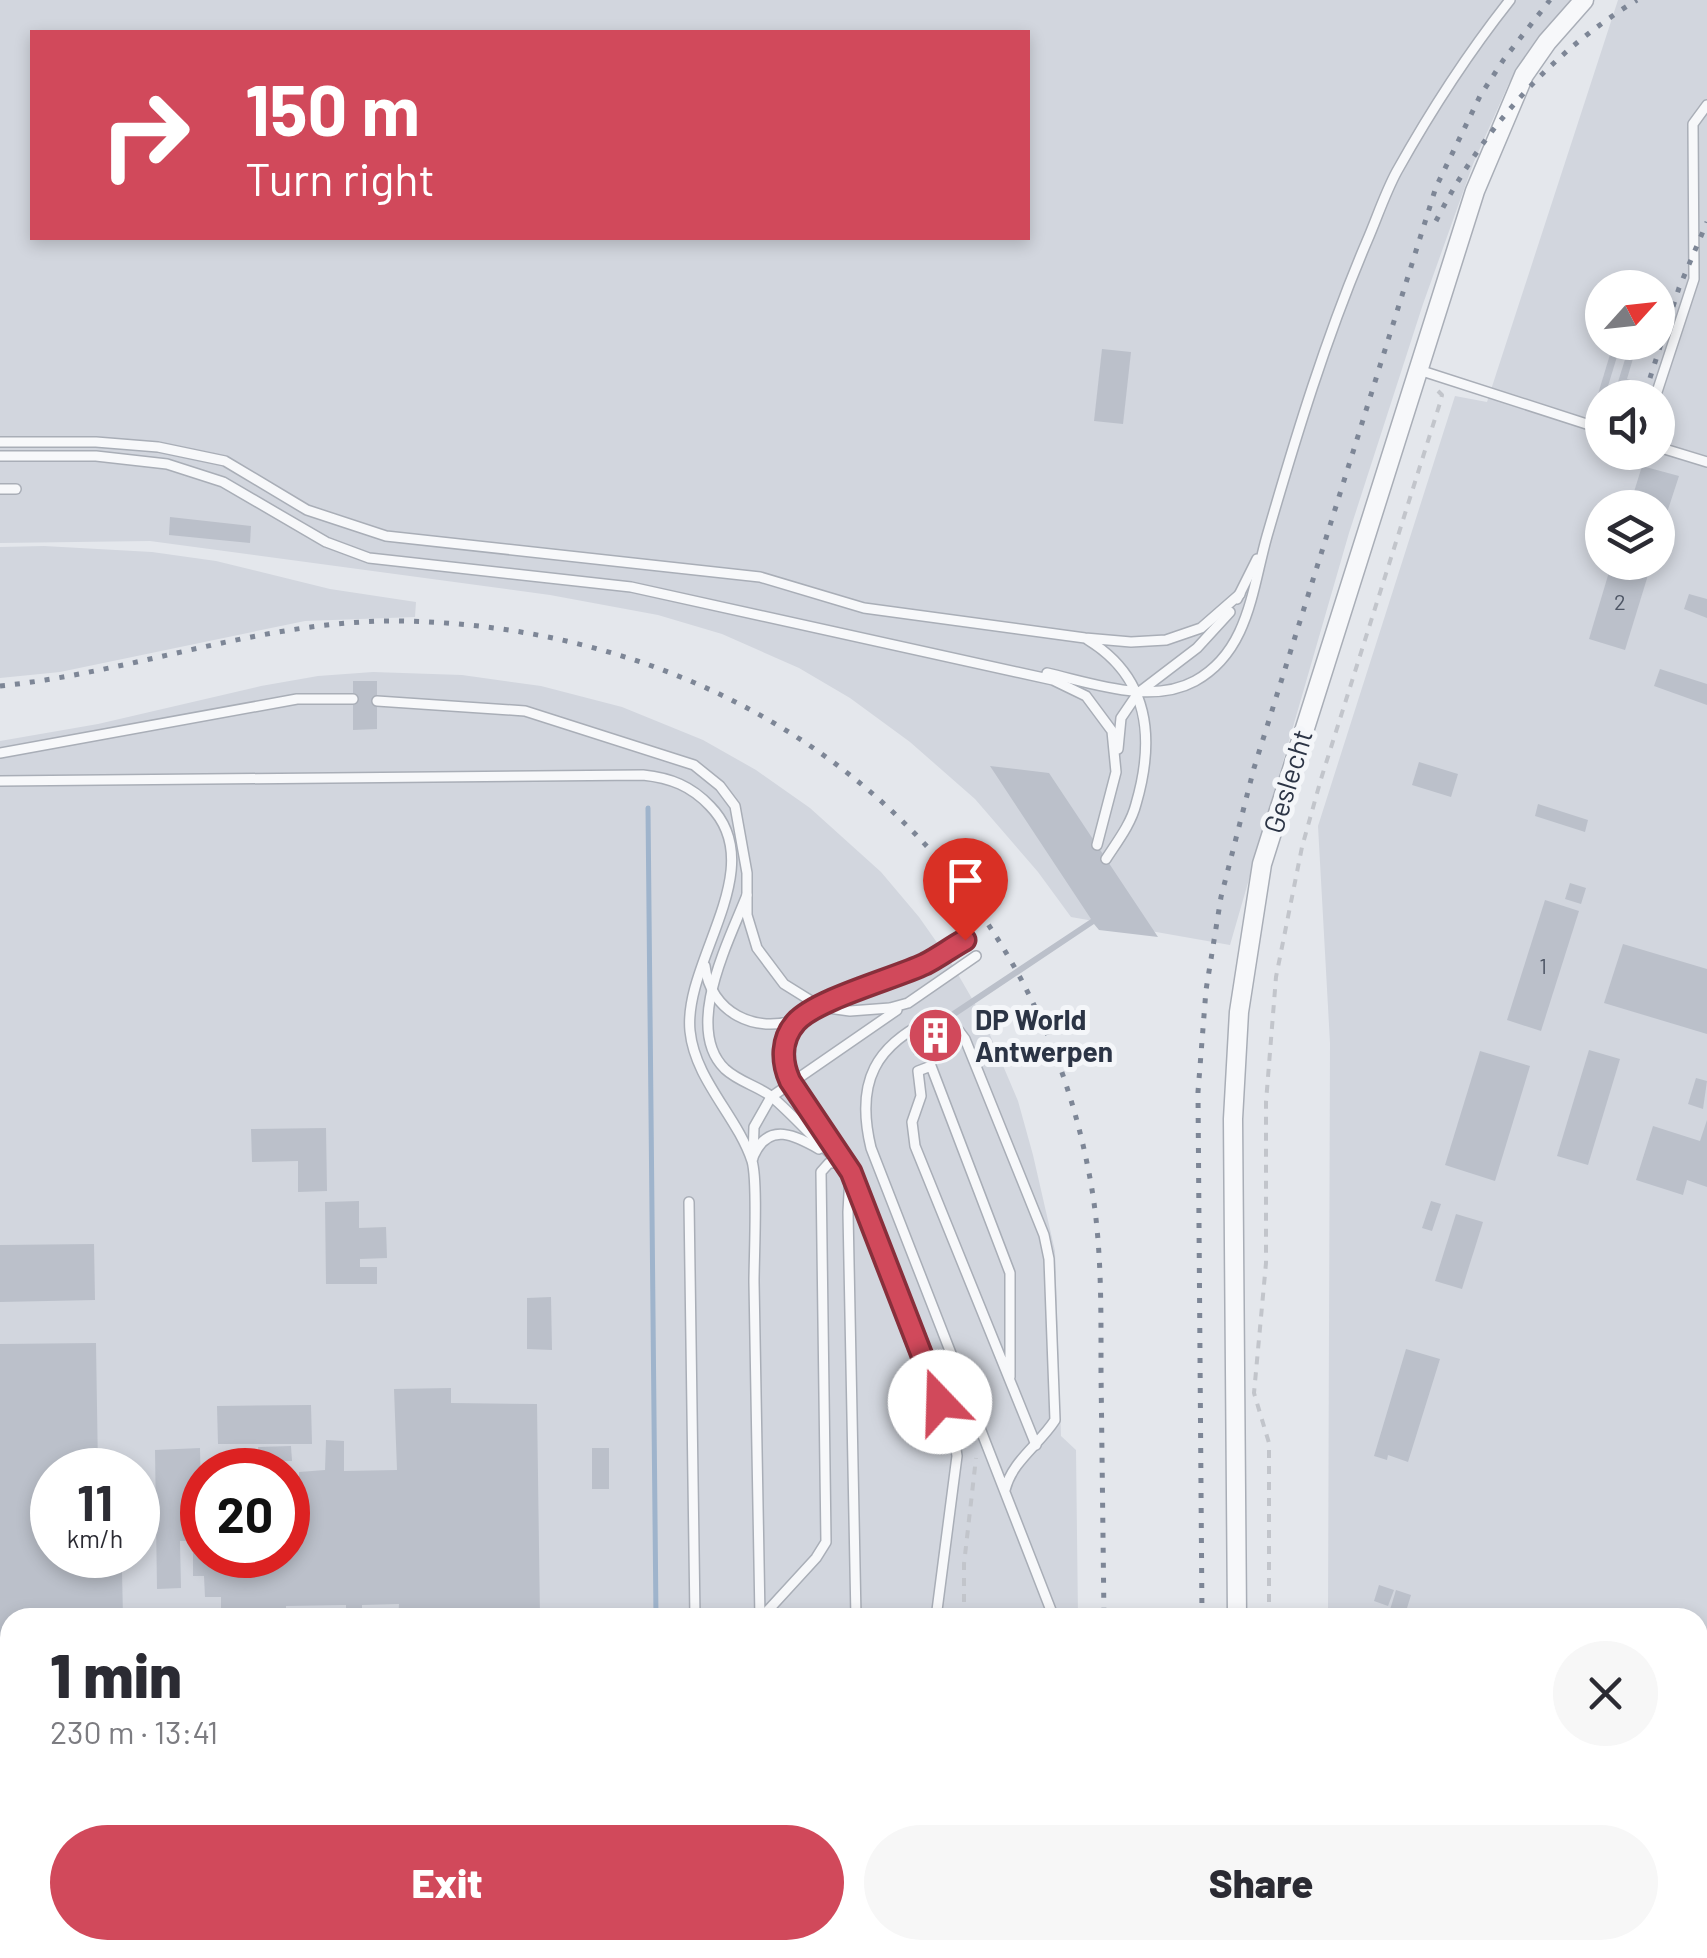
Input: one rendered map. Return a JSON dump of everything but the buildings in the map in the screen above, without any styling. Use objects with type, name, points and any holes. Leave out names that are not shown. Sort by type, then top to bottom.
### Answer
[{"type":"street","name":"Geslecht","points":[[1237,1608],[1235,1061],[1243,984],[1268,846],[1459,233],[1524,75],[1584,0]]},
{"type":"lane","points":[[970,662],[978,658],[1138,694],[1194,681],[1224,656],[1242,632],[1266,538],[1337,311],[1396,174],[1478,40],[1510,0]]},
{"type":"lane","points":[[1661,380],[1694,279],[1693,124],[1707,105]]},
{"type":"lane","points":[[1416,369],[1585,424]]},
{"type":"lane","points":[[0,442],[112,443],[158,447],[226,461],[307,510],[386,536],[760,576],[864,608],[1086,638],[1166,640],[1201,628],[1240,594]]},
{"type":"lane","points":[[1675,452],[1707,462]]},
{"type":"lane","points":[[0,456],[108,456],[166,464],[222,482],[326,542],[369,558],[631,587],[1053,680],[1086,696],[1112,731],[1116,772]]},
{"type":"lane","points":[[0,489],[16,489]]},
{"type":"lane","points":[[1097,846],[1116,772],[1121,718],[1138,694],[1196,648],[1232,610],[1266,538]]},
{"type":"lane","points":[[1086,638],[1126,670],[1138,694],[1147,742],[1136,806],[1106,859]]},
{"type":"lane","points":[[0,753],[297,698],[353,699]]},
{"type":"lane","points":[[377,701],[525,711],[694,765],[720,786],[734,806],[742,835],[751,932],[764,962],[794,993],[821,1006],[850,1011],[908,1003]]},
{"type":"lane","points":[[0,781],[664,777],[698,794],[714,810],[730,844],[730,879],[690,1014],[692,1043],[752,1162]]},
{"type":"lane","points":[[747,894],[713,991],[707,1023],[708,1046],[726,1070],[771,1097],[827,1154]]},
{"type":"lane","points":[[705,958],[707,980],[732,1012],[754,1024],[784,1024],[926,963],[965,940]]},
{"type":"lane","points":[[761,1608],[754,1127],[771,1097],[790,1081],[976,956]]},
{"type":"lane","points":[[1005,1490],[1010,1472],[1055,1420],[1050,1259],[1044,1235],[964,1039],[953,1024],[936,1016],[908,1029],[884,1052],[866,1084],[864,1117],[871,1148],[1050,1608]]},
{"type":"lane","points":[[800,1018],[786,1038],[783,1066],[851,1172],[954,1436],[957,1456],[937,1608]]},
{"type":"lane","points":[[1010,1377],[1010,1273],[931,1066],[918,1071],[921,1096],[912,1122],[915,1146],[1036,1445]]},
{"type":"lane","points":[[752,1162],[760,1144],[780,1133],[797,1136],[851,1172]]},
{"type":"lane","points":[[770,1608],[826,1542],[822,1172],[830,1163],[840,1164]]},
{"type":"lane","points":[[851,1172],[848,1212],[856,1608]]},
{"type":"lane","points":[[689,1202],[695,1608]]},
{"type":"path","points":[[1269,1608],[1269,1443],[1254,1394],[1266,1263],[1266,1102],[1276,977],[1302,847],[1321,779],[1442,395],[1416,369]]},
{"type":"path","points":[[964,1608],[964,1564],[980,1425]]},
{"type":"shaded area","points":[[0,0],[1572,0],[1509,83],[1473,164],[1349,533],[1230,945],[1071,917],[975,799],[910,742],[850,698],[799,668],[722,634],[658,615],[550,595],[150,541],[0,543]]},
{"type":"shaded area","points":[[1618,0],[1707,0],[1707,1608],[1328,1608],[1330,1043],[1318,826],[1455,396],[1487,402]]},
{"type":"shaded area","points":[[0,547],[152,552],[216,561],[330,589],[416,602],[415,617],[305,621],[60,672],[0,678]]},
{"type":"shaded area","points":[[373,672],[462,675],[541,686],[622,707],[703,740],[756,770],[810,808],[881,872],[952,964],[982,1016],[1018,1101],[1033,1155],[1055,1251],[1061,1436],[1076,1450],[1078,1608],[0,1608],[0,741],[318,676]]},
{"type":"waterway","points":[[648,808],[656,1608]]},
{"type":"railway","points":[[1202,1608],[1198,1092],[1206,990],[1221,897],[1254,768],[1436,187],[1480,96],[1550,0]]},
{"type":"railway","points":[[1436,221],[1475,156],[1521,96],[1575,44],[1637,0]]},
{"type":"railway","points":[[1650,378],[1679,288],[1707,222]]},
{"type":"railway","points":[[0,686],[101,670],[301,628],[403,621],[526,633],[642,663],[750,710],[847,773],[932,852],[1002,945],[1055,1053],[1089,1173],[1096,1222],[1101,1297],[1104,1608]]},
{"type":"place","name":"DP World Antwerpen","points":[[936,1035]]},
{"type":"route","points":[[940,1402],[851,1172],[790,1081],[783,1066],[783,1054],[786,1038],[800,1018],[926,963],[965,940]]}]
